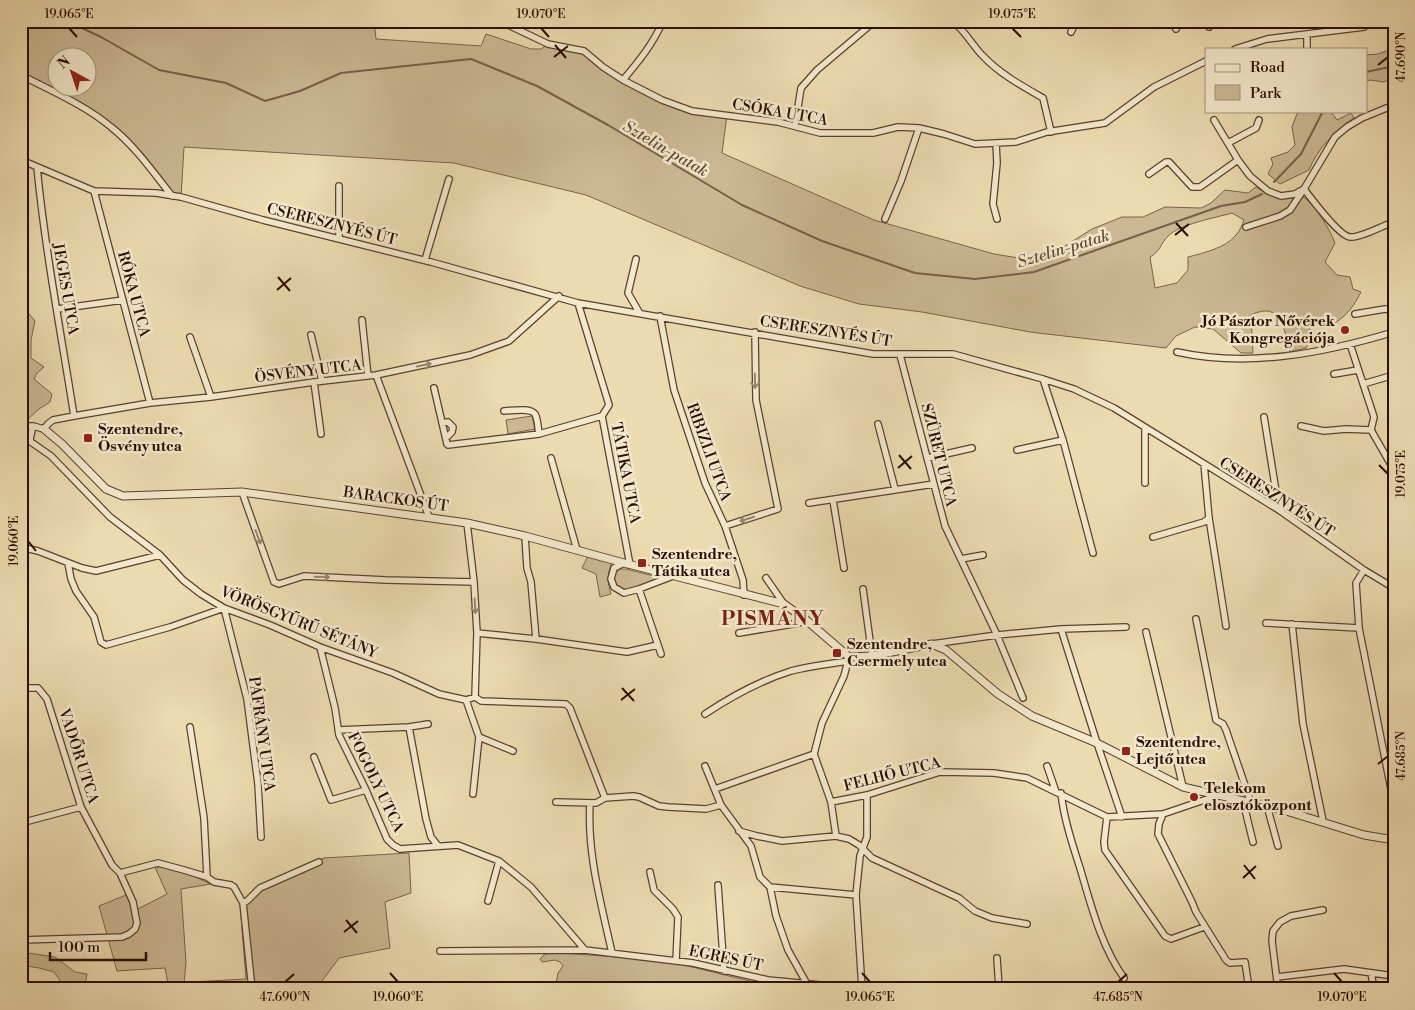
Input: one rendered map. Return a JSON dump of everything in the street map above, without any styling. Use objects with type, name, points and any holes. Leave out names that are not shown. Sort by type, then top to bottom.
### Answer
[{"type":"street","name":"CSÓKA UTCA","points":[[500,21],[548,44],[584,51],[603,67],[623,80],[662,100],[692,111],[794,126],[820,133],[873,134],[898,127],[919,128],[975,144],[1016,142],[1051,132],[1105,123],[1154,87],[1205,62]]},
{"type":"street","points":[[623,80],[645,54],[663,21]]},
{"type":"street","points":[[794,126],[801,88],[817,70],[875,21]]},
{"type":"street","points":[[952,21],[960,27],[982,56],[1012,80],[1043,98],[1051,132]]},
{"type":"street","points":[[1071,32],[1076,21]]},
{"type":"street","points":[[1172,21],[1176,29]]},
{"type":"street","points":[[1238,48],[1266,39],[1364,26],[1371,21]]},
{"type":"street","points":[[1307,34],[1308,48]]},
{"type":"street","points":[[21,75],[109,125],[131,146],[172,196]]},
{"type":"street","points":[[1246,228],[1280,216],[1290,210],[1334,137],[1347,126],[1362,118],[1394,105]]},
{"type":"street","points":[[1214,120],[1238,160],[1257,183],[1273,194],[1282,196],[1295,194],[1304,189]]},
{"type":"street","points":[[1228,143],[1256,128],[1259,120]]},
{"type":"street","points":[[885,219],[901,181],[919,128]]},
{"type":"street","points":[[996,143],[997,163],[992,204],[997,219]]},
{"type":"street","name":"CSERESZNYÉS ÚT","points":[[21,160],[94,191],[172,196],[425,260],[559,296],[578,303],[755,332],[873,354],[953,354],[1043,379],[1082,393],[1114,408],[1279,510],[1364,570],[1394,588]]},
{"type":"street","points":[[1149,174],[1166,162],[1169,162],[1192,187],[1200,187],[1238,160]]},
{"type":"street","name":"JEGES UTCA","points":[[36,167],[42,222],[58,309],[74,416]]},
{"type":"street","points":[[425,260],[449,179]]},
{"type":"street","points":[[339,186],[339,238]]},
{"type":"street","points":[[1304,189],[1347,237],[1356,237],[1391,223]]},
{"type":"street","name":"RÓKA UTCA","points":[[94,191],[150,403]]},
{"type":"street","points":[[636,259],[628,293],[639,312]]},
{"type":"street","name":"ÖSVÉNY UTCA","points":[[44,429],[53,420],[74,416],[150,403],[211,397],[376,375],[470,354],[509,341],[559,296]]},
{"type":"street","points":[[58,309],[123,300]]},
{"type":"street","name":"TÁTIKA UTCA","points":[[578,303],[609,405],[602,416],[627,564]]},
{"type":"street","points":[[1355,314],[1385,309],[1394,310]]},
{"type":"street","name":"RIBIZLI UTCA","points":[[660,316],[674,390],[705,483],[726,526],[743,580],[744,595]]},
{"type":"street","points":[[362,320],[368,376]]},
{"type":"street","points":[[726,526],[778,509],[756,400],[755,332]]},
{"type":"street","points":[[1177,352],[1193,356],[1231,359],[1296,355],[1350,344],[1394,332]]},
{"type":"street","points":[[311,335],[322,381]]},
{"type":"street","points":[[190,337],[211,397]]},
{"type":"street","points":[[1350,344],[1374,417],[1371,430],[1394,470]]},
{"type":"street","name":"SZÜRET UTCA","points":[[900,355],[944,526],[997,635],[1023,698]]},
{"type":"street","points":[[1334,374],[1358,370]]},
{"type":"street","points":[[376,375],[429,517]]},
{"type":"street","points":[[1363,384],[1394,375]]},
{"type":"street","points":[[1043,379],[1063,440],[1092,553]]},
{"type":"street","points":[[314,382],[321,434]]},
{"type":"street","points":[[434,388],[448,445],[539,434],[602,416]]},
{"type":"street","points":[[504,411],[527,410],[533,412],[536,416],[539,434]]},
{"type":"street","points":[[1264,417],[1279,510]]},
{"type":"street","points":[[442,423],[448,422],[453,427],[452,432],[446,438]]},
{"type":"street","points":[[878,424],[895,489]]},
{"type":"street","name":"BARACKOS ÚT","points":[[21,426],[33,426],[44,429],[62,444],[98,482],[115,494],[133,496],[242,492],[467,522],[784,604]]},
{"type":"street","name":"VÖRÖSGYŰRŰ SÉTÁNY","points":[[33,426],[30,439],[32,442],[51,456],[110,517],[160,555],[195,590],[224,608],[270,625],[320,647],[393,673],[439,694],[466,700]]},
{"type":"street","points":[[1301,426],[1324,431],[1346,429],[1371,430]]},
{"type":"street","points":[[1145,428],[1145,483]]},
{"type":"street","points":[[1017,450],[1063,440]]},
{"type":"street","points":[[928,458],[972,448]]},
{"type":"street","points":[[551,458],[577,550]]},
{"type":"street","points":[[1204,464],[1209,518],[1226,626]]},
{"type":"street","points":[[809,503],[934,484]]},
{"type":"street","points":[[242,492],[274,582],[279,584],[304,576],[474,582]]},
{"type":"street","points":[[833,500],[844,568]]},
{"type":"street","points":[[1153,537],[1204,522],[1209,518]]},
{"type":"street","points":[[467,522],[474,582],[477,633],[475,697]]},
{"type":"street","points":[[525,536],[536,639]]},
{"type":"street","points":[[21,547],[38,550],[68,563],[96,571],[160,555]]},
{"type":"street","points":[[961,559],[983,555]]},
{"type":"street","points":[[68,563],[71,579],[76,591],[94,616],[101,642],[106,645],[224,608]]},
{"type":"street","points":[[627,564],[614,568],[612,572],[612,584],[624,592],[639,590],[673,576]]},
{"type":"street","points":[[1364,570],[1356,583],[1359,628],[1394,804]]},
{"type":"street","name":"BARACKOS ÚT","points":[[766,578],[784,604],[806,619],[848,659]]},
{"type":"street","points":[[863,589],[872,656]]},
{"type":"street","points":[[639,590],[661,654]]},
{"type":"street","name":"PÁFRÁNY UTCA","points":[[224,608],[247,699],[258,784],[261,837]]},
{"type":"street","points":[[739,633],[798,623],[806,619]]},
{"type":"street","points":[[1196,619],[1216,720],[1223,724],[1226,730],[1251,803]]},
{"type":"street","points":[[1266,623],[1359,628]]},
{"type":"street","points":[[1292,624],[1303,724],[1323,822]]},
{"type":"street","points":[[705,714],[728,698],[758,683],[791,671],[848,659],[997,635],[1061,629],[1126,627]]},
{"type":"street","points":[[1061,629],[1122,817]]},
{"type":"street","points":[[1146,632],[1183,787]]},
{"type":"street","points":[[477,633],[627,652],[658,645]]},
{"type":"street","points":[[932,644],[946,650],[998,694],[1032,716],[1097,743],[1183,787],[1267,806],[1364,835],[1394,840]]},
{"type":"street","name":"FOGOLY UTCA","points":[[320,647],[335,708],[338,730],[388,839],[393,846],[400,849],[458,845],[499,861],[531,887],[585,950]]},
{"type":"street","points":[[836,836],[831,802],[814,754],[822,723],[844,676],[848,659]]},
{"type":"street","name":"VADŐR UTCA","points":[[21,688],[38,688],[47,699],[81,807],[112,865],[120,873],[133,902],[137,923],[129,934],[112,939],[21,940]]},
{"type":"street","points":[[473,794],[479,737],[466,700],[475,697]]},
{"type":"street","points":[[475,697],[481,701],[566,704],[570,708],[605,798]]},
{"type":"street","points":[[338,730],[409,727],[428,724]]},
{"type":"street","points":[[190,727],[204,818],[207,877]]},
{"type":"street","points":[[409,727],[426,819],[431,837],[438,846]]},
{"type":"street","points":[[479,737],[513,751]]},
{"type":"street","points":[[715,789],[814,754]]},
{"type":"street","points":[[314,757],[331,800],[366,790]]},
{"type":"street","points":[[705,766],[722,804],[751,846],[760,876],[770,887],[776,916],[788,950],[807,984]]},
{"type":"street","points":[[1047,766],[1058,793],[1093,912],[1110,955],[1124,978]]},
{"type":"street","name":"FELHŐ UTCA","points":[[831,802],[867,795],[940,772],[1011,775],[1026,778],[1106,816],[1122,817],[1163,814],[1216,796]]},
{"type":"street","points":[[862,989],[856,895],[860,856],[868,837],[867,795]]},
{"type":"street","points":[[556,802],[596,803],[605,798],[633,796],[659,806],[690,809],[706,809],[722,804]]},
{"type":"street","points":[[1242,801],[1253,842]]},
{"type":"street","points":[[590,803],[590,842],[593,867],[612,953]]},
{"type":"street","points":[[1267,806],[1278,846]]},
{"type":"street","points":[[21,824],[81,807]]},
{"type":"street","points":[[1163,814],[1158,834],[1204,927],[1208,930],[1228,962],[1245,962],[1249,989]]},
{"type":"street","points":[[1106,816],[1105,850],[1165,936],[1171,939],[1204,927]]},
{"type":"street","points":[[739,831],[782,841],[836,836],[849,839],[864,848],[866,853],[872,858],[959,898],[975,912],[992,918],[1027,924]]},
{"type":"street","points":[[488,901],[499,861]]},
{"type":"street","points":[[120,873],[158,862],[207,877],[214,882],[231,885],[244,903],[252,989]]},
{"type":"street","points":[[244,903],[260,888],[319,862]]},
{"type":"street","points":[[650,872],[654,890],[673,908],[678,917],[676,961]]},
{"type":"street","points":[[718,885],[724,971]]},
{"type":"street","points":[[770,887],[856,895]]},
{"type":"street","points":[[1278,989],[1272,941],[1273,931],[1280,922],[1291,916],[1323,910]]},
{"type":"street","name":"EGRES ÚT","points":[[440,951],[585,950],[693,963],[768,980],[862,989]]},
{"type":"street","points":[[997,958],[999,989]]},
{"type":"street","points":[[1277,977],[1344,969],[1394,976]]},
{"type":"street","points":[[1370,973],[1374,989]]},
{"type":"green space","points":[[21,21],[374,21],[376,39],[481,46],[486,34],[531,49],[541,49],[548,44],[575,48],[623,80],[692,111],[727,115],[722,153],[874,220],[994,254],[1031,260],[1057,251],[1092,229],[1122,217],[1143,217],[1165,207],[1201,208],[1211,203],[1225,190],[1248,193],[1256,187],[1274,197],[1290,199],[1304,197],[1322,218],[1335,243],[1325,262],[1337,275],[1350,277],[1353,289],[1361,292],[1356,302],[1343,317],[1335,323],[1319,319],[1310,327],[1309,342],[1306,348],[1290,352],[1280,320],[1269,311],[1261,311],[1251,315],[1253,353],[1241,353],[1213,329],[1195,327],[1176,336],[1166,348],[1030,332],[922,312],[859,304],[800,286],[586,195],[454,163],[184,147],[181,197],[172,196],[109,125],[61,98],[98,98],[98,48],[48,48],[48,90],[21,75]],"holes":[[[1232,213],[1244,220],[1239,232],[1232,240],[1214,249],[1188,257],[1188,270],[1177,283],[1155,288],[1150,257],[1173,232],[1207,219]]]},
{"type":"green space","points":[[1394,50],[1394,77],[1384,82],[1368,81],[1368,55]]},
{"type":"green space","points":[[1298,112],[1333,112],[1337,120],[1351,113],[1354,118],[1328,141],[1317,154],[1309,170],[1280,184],[1268,174],[1273,164],[1271,158],[1288,152],[1295,145],[1292,127]]},
{"type":"green space","points":[[21,284],[25,284],[25,309],[35,321],[31,340],[31,358],[44,367],[37,373],[34,379],[52,394],[50,402],[29,418],[21,419]]},
{"type":"green space","points":[[532,416],[535,429],[508,434],[506,420]]},
{"type":"green space","points":[[588,556],[612,562],[608,578],[611,594],[600,597],[596,574],[582,568]]},
{"type":"green space","points":[[621,569],[662,578],[624,590],[614,584],[614,575]]},
{"type":"green space","points":[[409,853],[411,893],[385,902],[390,948],[339,958],[318,989],[169,989],[165,968],[117,971],[99,906],[126,895],[134,911],[167,894],[154,865],[157,860],[211,884],[181,889],[186,962],[184,984],[246,979],[240,903],[260,888],[324,858]]},
{"type":"green space","points":[[21,952],[55,957],[75,972],[87,974],[84,989],[66,989],[54,972],[21,965]]},
{"type":"green space","points":[[560,953],[676,963],[766,985],[765,988],[746,985],[745,989],[570,989],[556,984],[558,973],[563,966],[560,962],[555,960],[542,962],[540,959],[545,954]]},
{"type":"waterway","name":"Sztelin-patak","points":[[67,21],[101,37],[159,70],[226,83],[265,101],[300,91],[341,73],[471,59],[537,86],[608,125],[742,205],[822,241],[915,273],[975,279],[1034,272],[1221,206],[1245,202],[1262,194]]},
{"type":"waterway","name":"Sztelin-patak","points":[[1368,72],[1394,66]]},
{"type":"waterway","name":"Sztelin-patak","points":[[1274,182],[1301,154],[1322,112]]},
{"type":"place","name":"Jó Pásztor Nővérek Kongregációja","points":[[1345,330]]},
{"type":"place","name":"Szentendre, Ösvény utca","points":[[88,438]]},
{"type":"place","name":"Szentendre, Tátika utca","points":[[642,563]]},
{"type":"place","name":"Szentendre, Csermely utca","points":[[837,653]]},
{"type":"place","name":"Szentendre, Lejtő utca","points":[[1126,751]]},
{"type":"place","name":"Telekom elosztóközpont","points":[[1194,797]]},
{"type":"district","name":"PISMÁNY","points":[[773,618]]}]
